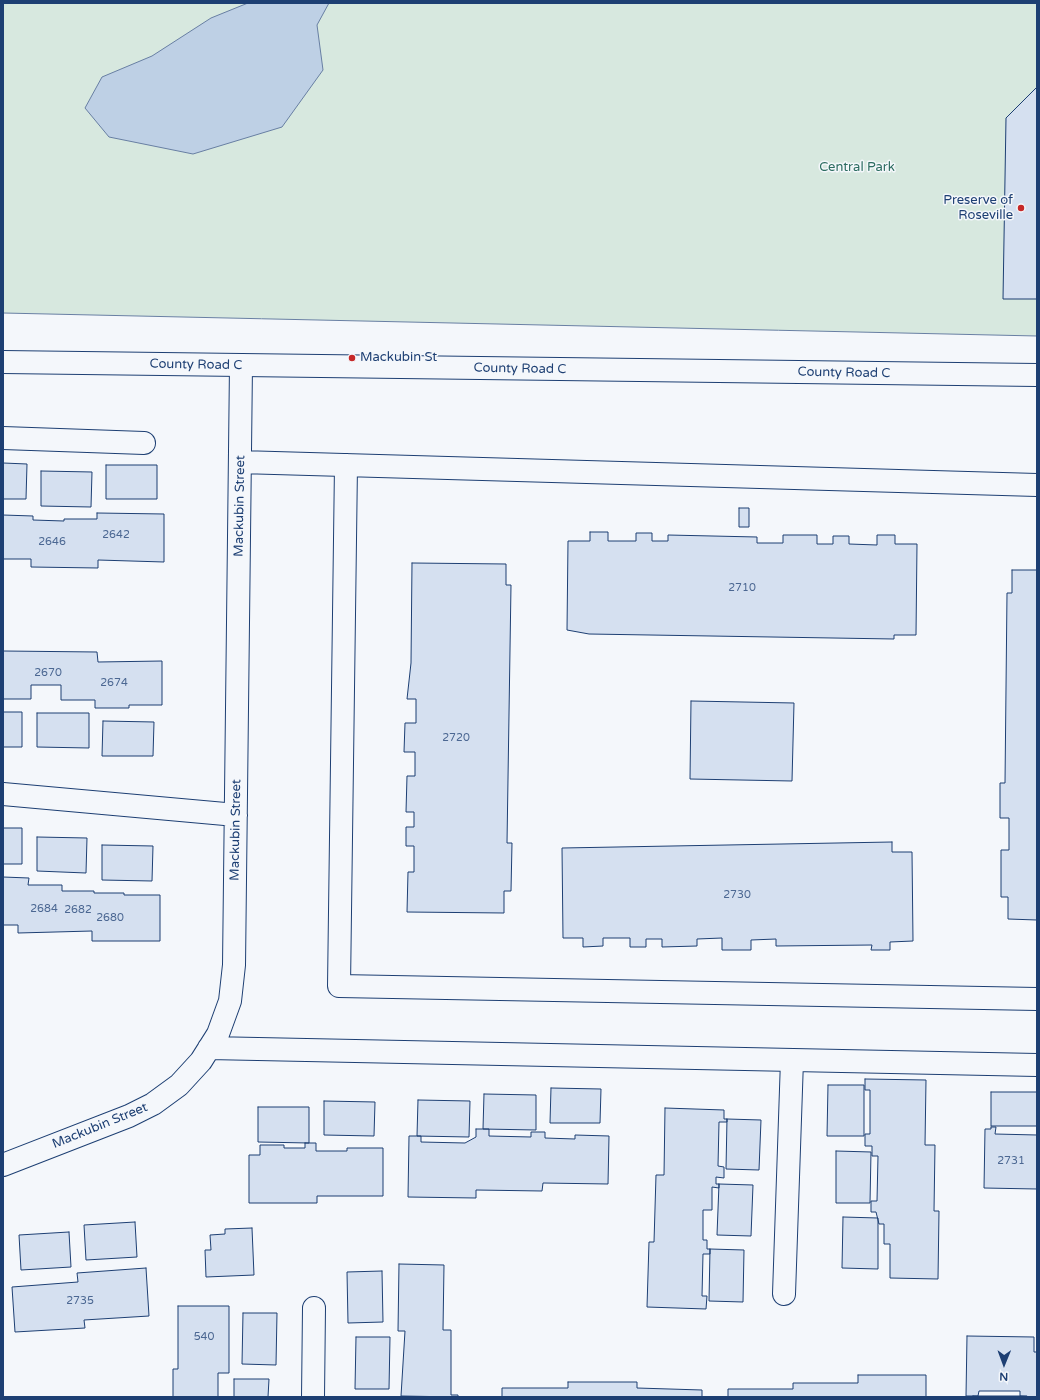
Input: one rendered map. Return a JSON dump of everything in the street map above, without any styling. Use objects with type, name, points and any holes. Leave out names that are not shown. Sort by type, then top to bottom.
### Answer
[{"type":"main road","name":"County Road C","points":[[3,362],[1037,375]]},
{"type":"main road","name":"Mackubin Street","points":[[3,1165],[130,1116],[153,1104],[179,1085],[201,1061],[218,1034],[230,1001],[234,965],[241,365]]},
{"type":"main road","points":[[3,438],[144,443]]},
{"type":"main road","points":[[240,462],[1037,485]]},
{"type":"main road","points":[[346,465],[339,986],[1037,999]]},
{"type":"main road","points":[[3,794],[236,815]]},
{"type":"main road","points":[[209,1048],[1037,1065]]},
{"type":"main road","points":[[784,1294],[792,1060]]},
{"type":"main road","points":[[313,1397],[314,1308]]},
{"type":"green space","name":"Central Park","points":[[3,3],[1037,3],[1037,336],[3,313]]},
{"type":"water","points":[[248,3],[329,3],[317,25],[323,70],[282,127],[193,154],[109,137],[85,108],[102,77],[152,56],[211,18]]},
{"type":"building","name":"Preserve of Roseville","points":[[1037,87],[1037,299],[1003,299],[1006,118]]},
{"type":"building","points":[[3,463],[27,464],[26,499],[3,499]]},
{"type":"building","points":[[106,465],[157,465],[157,499],[106,499]]},
{"type":"building","points":[[41,471],[92,472],[91,507],[41,506]]},
{"type":"building","points":[[739,508],[749,508],[749,527],[739,527]]},
{"type":"building","points":[[97,513],[164,514],[164,562],[98,560],[98,568],[31,567],[31,559],[3,559],[3,515],[33,516],[33,520],[64,521],[64,519],[97,519]]},
{"type":"building","points":[[590,532],[608,532],[608,541],[636,541],[636,533],[652,533],[652,541],[668,541],[668,535],[757,537],[757,543],[783,543],[783,535],[817,535],[817,544],[833,544],[833,536],[849,536],[849,544],[877,545],[877,535],[895,535],[895,544],[917,544],[916,635],[894,635],[894,639],[589,634],[567,630],[568,541],[590,541]]},
{"type":"building","points":[[412,563],[506,564],[506,585],[511,585],[507,843],[512,843],[511,891],[504,891],[504,913],[407,912],[408,872],[414,872],[414,846],[406,846],[406,827],[414,827],[414,812],[406,812],[407,776],[415,776],[415,752],[404,752],[405,723],[416,723],[416,699],[407,699],[411,663]]},
{"type":"building","points":[[1012,570],[1037,570],[1037,920],[1008,919],[1008,897],[1001,897],[1001,850],[1009,850],[1009,818],[1000,818],[1000,783],[1005,783],[1007,593],[1012,593]]},
{"type":"building","points":[[3,651],[97,652],[98,662],[162,661],[162,705],[129,705],[129,708],[95,708],[95,700],[61,700],[61,685],[31,685],[31,699],[3,699]]},
{"type":"building","points":[[691,701],[794,703],[792,781],[690,779]]},
{"type":"building","points":[[3,712],[22,712],[22,747],[3,747]]},
{"type":"building","points":[[37,713],[89,713],[89,748],[37,747]]},
{"type":"building","points":[[103,721],[154,722],[153,756],[102,756]]},
{"type":"building","points":[[3,828],[22,828],[22,864],[3,864]]},
{"type":"building","points":[[37,837],[87,838],[86,873],[37,871]]},
{"type":"building","points":[[892,842],[892,852],[912,852],[913,941],[890,942],[890,950],[871,950],[872,945],[776,946],[776,939],[751,940],[751,950],[722,950],[722,938],[697,939],[697,946],[662,947],[662,939],[646,939],[646,947],[630,947],[630,938],[603,938],[603,946],[583,947],[583,938],[563,938],[562,848]]},
{"type":"building","points":[[102,845],[153,846],[152,881],[102,880]]},
{"type":"building","points":[[3,877],[29,878],[28,885],[62,885],[62,891],[94,891],[94,893],[124,893],[124,895],[160,895],[160,941],[92,941],[92,931],[18,933],[18,925],[3,925]]},
{"type":"building","points":[[865,1079],[926,1080],[925,1145],[935,1145],[934,1211],[939,1211],[938,1279],[890,1278],[890,1244],[884,1244],[884,1224],[879,1224],[876,1212],[871,1212],[871,1201],[877,1201],[878,1156],[872,1156],[872,1146],[865,1146],[865,1134],[870,1134],[870,1090],[865,1090]]},
{"type":"building","points":[[828,1085],[864,1085],[864,1136],[827,1136]]},
{"type":"building","points":[[551,1088],[601,1089],[600,1123],[550,1123]]},
{"type":"building","points":[[991,1092],[1037,1092],[1037,1126],[991,1126]]},
{"type":"building","points":[[484,1094],[536,1095],[536,1130],[483,1129]]},
{"type":"building","points":[[418,1100],[470,1101],[469,1137],[417,1136]]},
{"type":"building","points":[[324,1101],[375,1102],[374,1136],[324,1135]]},
{"type":"building","points":[[258,1107],[309,1107],[309,1143],[258,1142]]},
{"type":"building","points":[[665,1108],[724,1110],[724,1119],[727,1119],[727,1122],[719,1122],[718,1166],[724,1167],[724,1178],[716,1177],[716,1184],[719,1184],[719,1188],[712,1187],[712,1210],[703,1210],[703,1240],[707,1240],[707,1249],[710,1249],[710,1254],[703,1254],[702,1296],[707,1296],[706,1309],[647,1307],[649,1242],[654,1242],[656,1175],[664,1175]]},
{"type":"building","points":[[727,1119],[761,1120],[759,1170],[726,1169]]},
{"type":"building","points":[[991,1127],[996,1127],[995,1134],[1037,1135],[1037,1189],[984,1188],[985,1129],[991,1129]]},
{"type":"building","points":[[476,1129],[489,1129],[489,1136],[531,1137],[531,1132],[545,1132],[545,1138],[575,1139],[575,1135],[609,1136],[608,1184],[543,1183],[542,1191],[476,1190],[476,1198],[408,1197],[409,1136],[421,1136],[421,1142],[465,1143],[476,1137]]},
{"type":"building","points":[[305,1143],[316,1143],[316,1151],[347,1151],[347,1148],[383,1148],[383,1196],[317,1196],[317,1203],[249,1203],[249,1155],[260,1155],[260,1145],[284,1145],[284,1148],[305,1148]]},
{"type":"building","points":[[836,1151],[871,1152],[870,1203],[836,1203]]},
{"type":"building","points":[[719,1184],[753,1185],[751,1236],[717,1235]]},
{"type":"building","points":[[843,1217],[878,1218],[878,1269],[842,1268]]},
{"type":"building","points":[[135,1222],[137,1257],[86,1260],[84,1225]]},
{"type":"building","points":[[252,1228],[254,1275],[206,1277],[205,1250],[211,1250],[210,1235],[225,1234],[225,1229]]},
{"type":"building","points":[[69,1232],[71,1267],[21,1270],[19,1235]]},
{"type":"building","points":[[710,1249],[744,1250],[743,1302],[709,1301]]},
{"type":"building","points":[[399,1264],[444,1265],[443,1330],[451,1330],[451,1395],[458,1395],[458,1397],[401,1396],[405,1331],[398,1331]]},
{"type":"building","points":[[146,1268],[149,1316],[84,1320],[85,1328],[15,1332],[12,1287],[78,1282],[77,1273]]},
{"type":"building","points":[[382,1271],[383,1322],[348,1323],[347,1272]]},
{"type":"building","points":[[178,1306],[229,1306],[229,1373],[218,1373],[218,1397],[173,1397],[173,1369],[178,1369]]},
{"type":"building","points":[[243,1313],[277,1313],[276,1365],[242,1364]]},
{"type":"building","points":[[967,1336],[1034,1337],[1034,1352],[1037,1352],[1037,1397],[1020,1396],[1020,1391],[979,1391],[978,1396],[966,1396]]},
{"type":"building","points":[[356,1337],[390,1337],[389,1389],[355,1389]]},
{"type":"building","points":[[858,1375],[926,1375],[926,1397],[728,1397],[728,1389],[793,1389],[793,1383],[858,1383]]},
{"type":"building","points":[[234,1379],[269,1379],[268,1397],[234,1397]]},
{"type":"building","points":[[568,1382],[637,1382],[637,1388],[702,1390],[702,1397],[502,1397],[502,1388],[568,1388]]},
{"type":"building","points":[[1027,1396],[1027,1397],[973,1397]]},
{"type":"place","name":"Preserve of Roseville","points":[[1021,208]]},
{"type":"place","name":"Mackubin St","points":[[352,358]]}]
